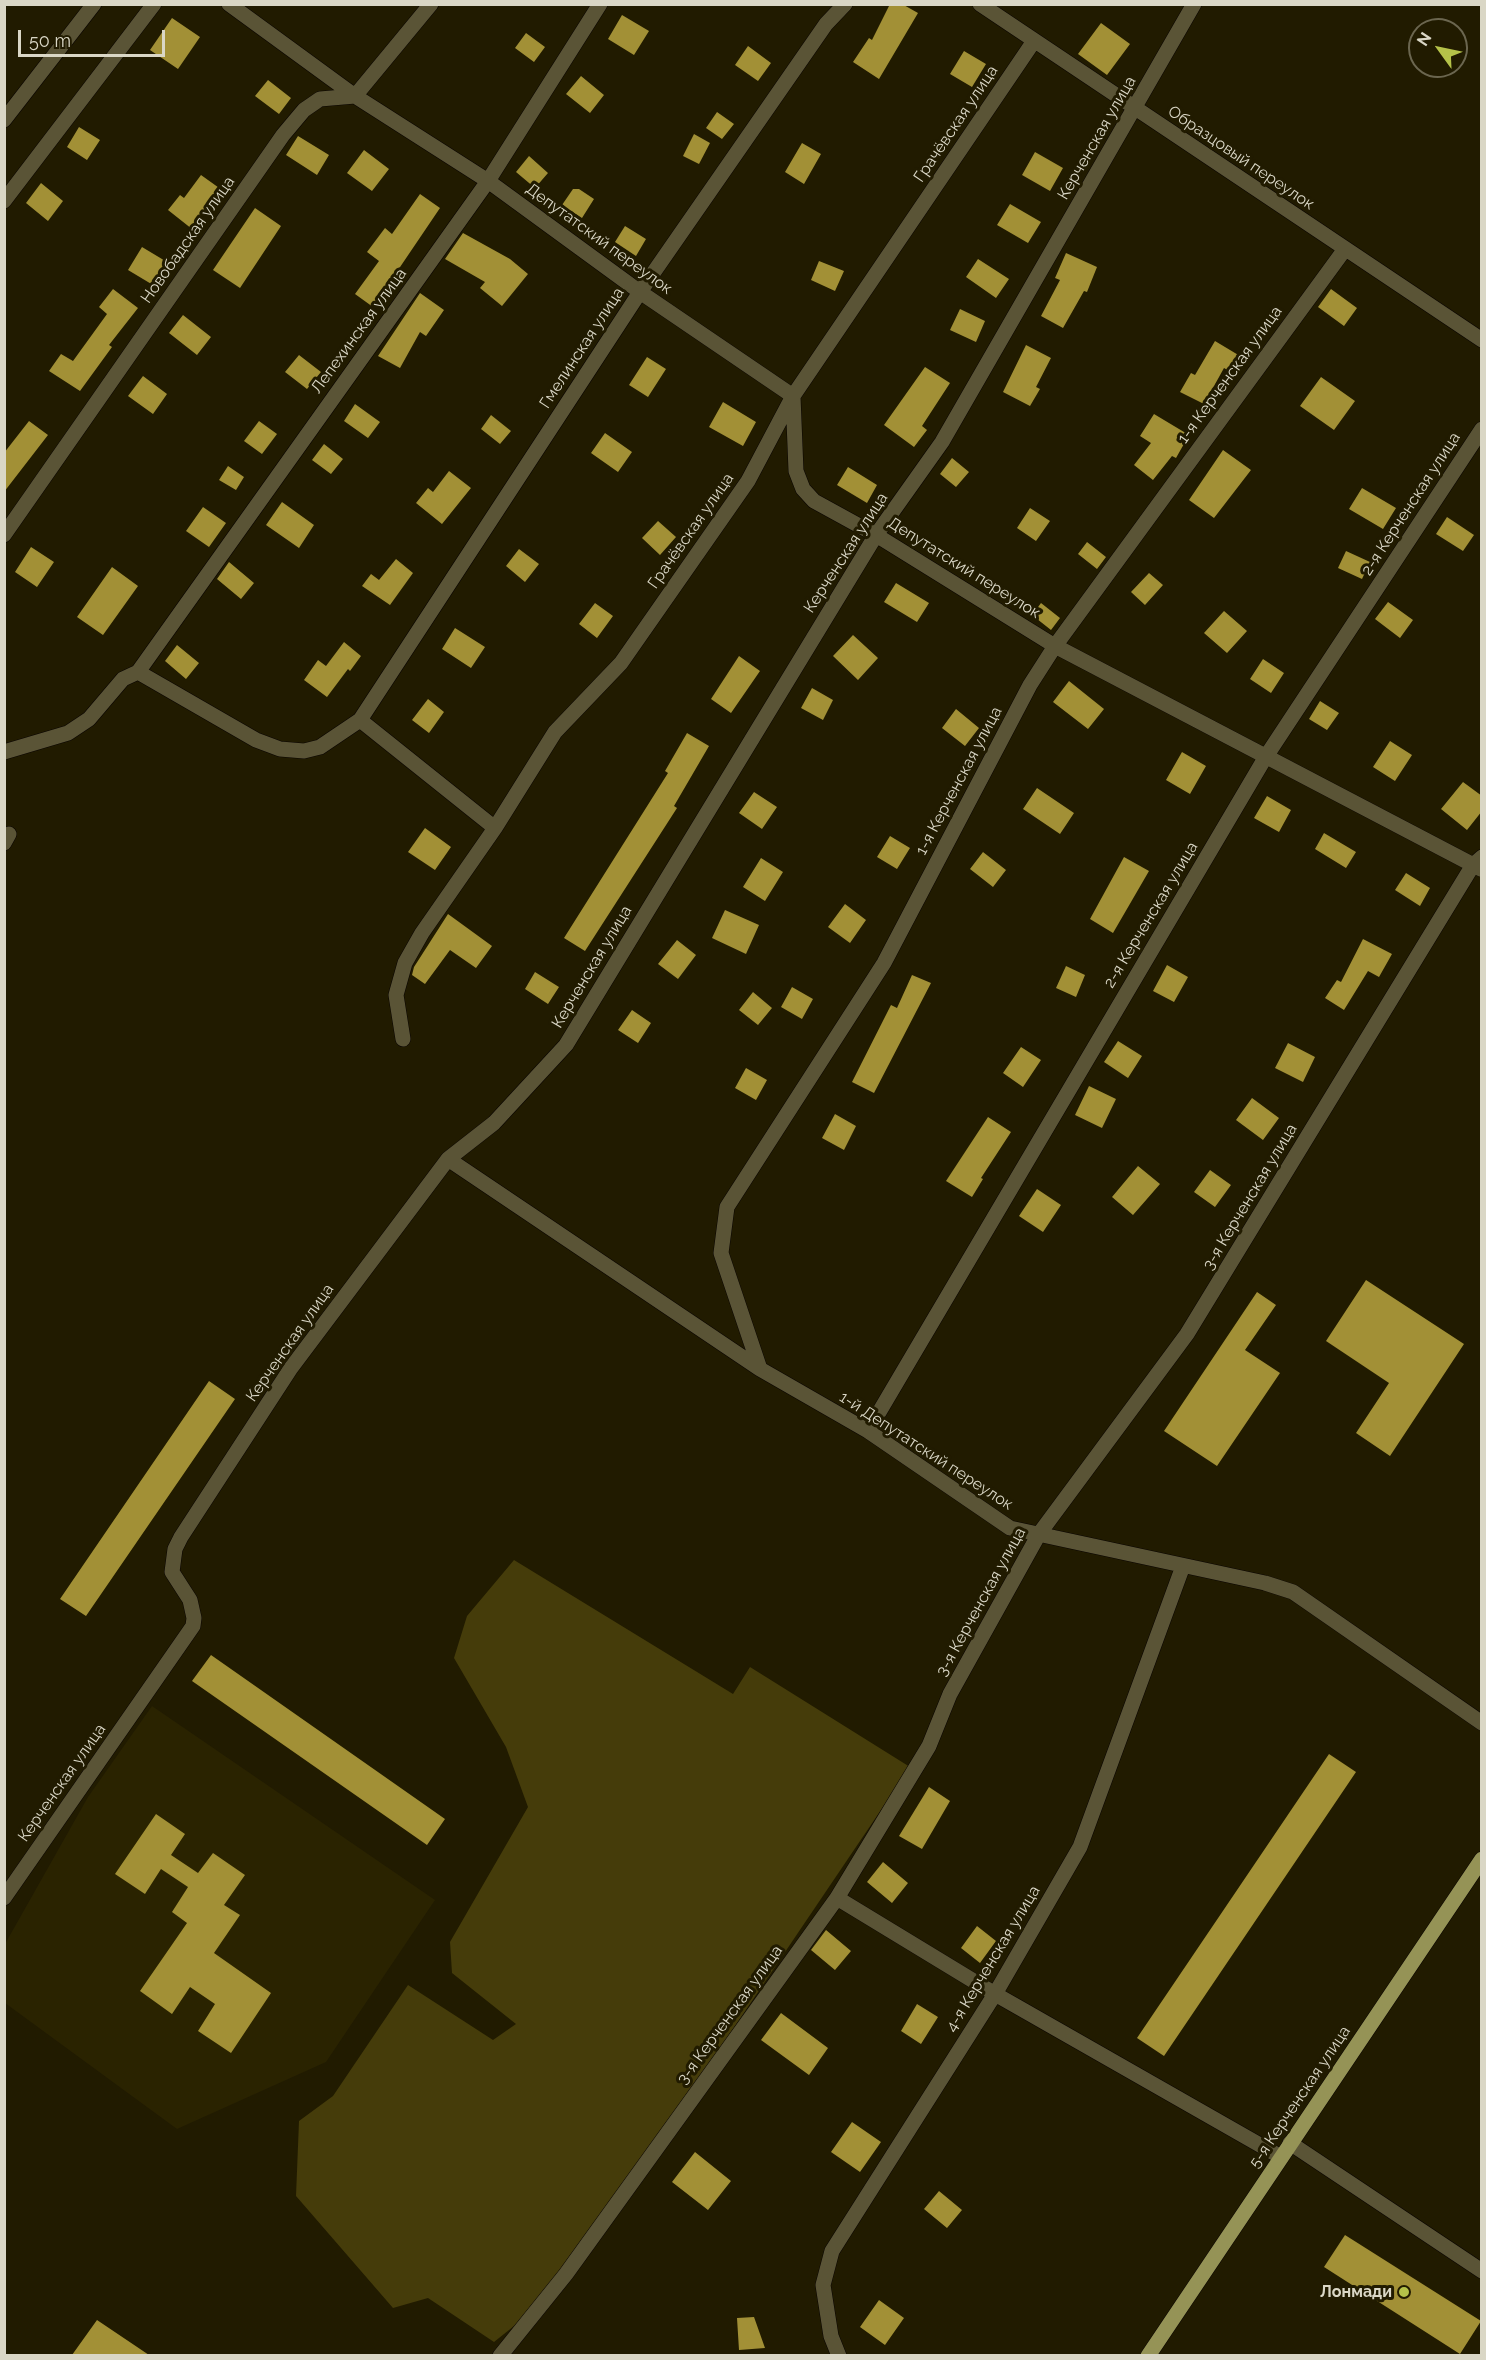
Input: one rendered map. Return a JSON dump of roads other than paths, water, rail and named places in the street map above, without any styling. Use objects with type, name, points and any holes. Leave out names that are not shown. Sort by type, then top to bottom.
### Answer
[{"type":"main road","name":"5-я Керченская улица","points":[[1148,2355],[1482,1859]]},
{"type":"street","points":[[4,120],[94,4]]},
{"type":"street","points":[[4,201],[154,4]]},
{"type":"street","name":"Депутатский переулок","points":[[229,4],[355,96],[488,181],[640,292],[793,396],[796,471],[803,489],[814,501],[876,535],[1055,646],[1265,758],[1479,864]]},
{"type":"street","points":[[355,96],[431,4]]},
{"type":"street","name":"Лепехинская улица","points":[[4,752],[68,733],[89,720],[123,679],[138,672],[488,181],[600,4]]},
{"type":"street","name":"Гмелинская улица","points":[[360,720],[640,292],[826,24],[845,4]]},
{"type":"street","name":"Образцовый переулок","points":[[980,4],[1482,340]]},
{"type":"street","name":"Керченская улица","points":[[4,1898],[193,1626],[194,1618],[190,1600],[172,1572],[175,1549],[181,1537],[291,1368],[448,1159],[494,1124],[566,1045],[876,535],[942,442],[1194,4]]},
{"type":"street","name":"Грачёвская улица","points":[[403,1039],[396,995],[405,963],[422,933],[495,828],[555,732],[621,663],[748,481],[793,396],[1034,42]]},
{"type":"street","name":"Новобадская улица","points":[[4,535],[283,135],[304,110],[320,99],[355,96]]},
{"type":"street","name":"1-я Керченская улица","points":[[760,1369],[721,1253],[727,1207],[884,963],[1030,685],[1055,646],[1345,249]]},
{"type":"street","name":"2-я Керченская улица","points":[[868,1431],[1265,758],[1482,429]]},
{"type":"street","points":[[138,672],[256,740],[280,749],[304,751],[320,747],[360,720],[495,828]]},
{"type":"street","name":"3-я Керченская улица","points":[[500,2355],[566,2274],[837,1898],[929,1746],[950,1694],[1039,1534],[1187,1334],[1479,864]]},
{"type":"street","name":"1-й Депутатский переулок","points":[[448,1159],[760,1369],[868,1431],[1010,1528],[1265,1583],[1293,1592],[1482,1722]]},
{"type":"street","name":"4-я Керченская улица","points":[[839,2355],[831,2336],[823,2285],[832,2251],[995,1994],[1080,1847],[1183,1566]]},
{"type":"street","points":[[837,1898],[995,1994],[1281,2157]]},
{"type":"street","points":[[1290,2143],[1482,2271]]},
{"type":"place","name":"Лонмади","points":[[1404,2292]]}]
